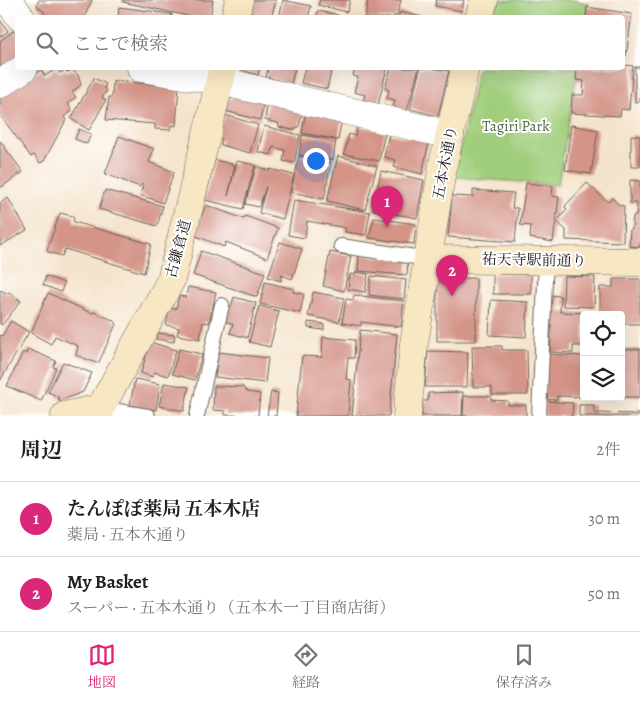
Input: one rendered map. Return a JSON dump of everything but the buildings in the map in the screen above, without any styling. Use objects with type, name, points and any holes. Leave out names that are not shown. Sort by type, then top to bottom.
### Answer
[{"type":"street","points":[[8,0],[19,15]]},
{"type":"street","points":[[236,15],[239,0]]},
{"type":"street","points":[[480,15],[484,0]]},
{"type":"street","points":[[0,84],[21,70]]},
{"type":"street","points":[[168,70],[222,74],[450,136]]},
{"type":"street","name":"五本木通り","points":[[407,416],[414,344],[443,164],[465,70]]},
{"type":"street","name":"古鎌倉道","points":[[98,412],[170,280],[222,74]]},
{"type":"street","name":"祐天寺駅前通り","points":[[429,259],[640,262]]},
{"type":"street","points":[[66,416],[98,412]]},
{"type":"lane","points":[[341,246],[429,259]]},
{"type":"lane","points":[[539,416],[546,260]]},
{"type":"lane","points":[[197,416],[222,305]]},
{"type":"lane","points":[[98,412],[148,416]]},
{"type":"green space","points":[[498,0],[574,0],[588,3],[586,15],[493,15]]},
{"type":"green space","name":"Tagiri Park","points":[[478,70],[578,70],[558,185],[454,177]]},
{"type":"place","name":"たんぽぽ薬局 五本木店","points":[[387,227]]},
{"type":"place","name":"My Basket","points":[[452,296]]}]
